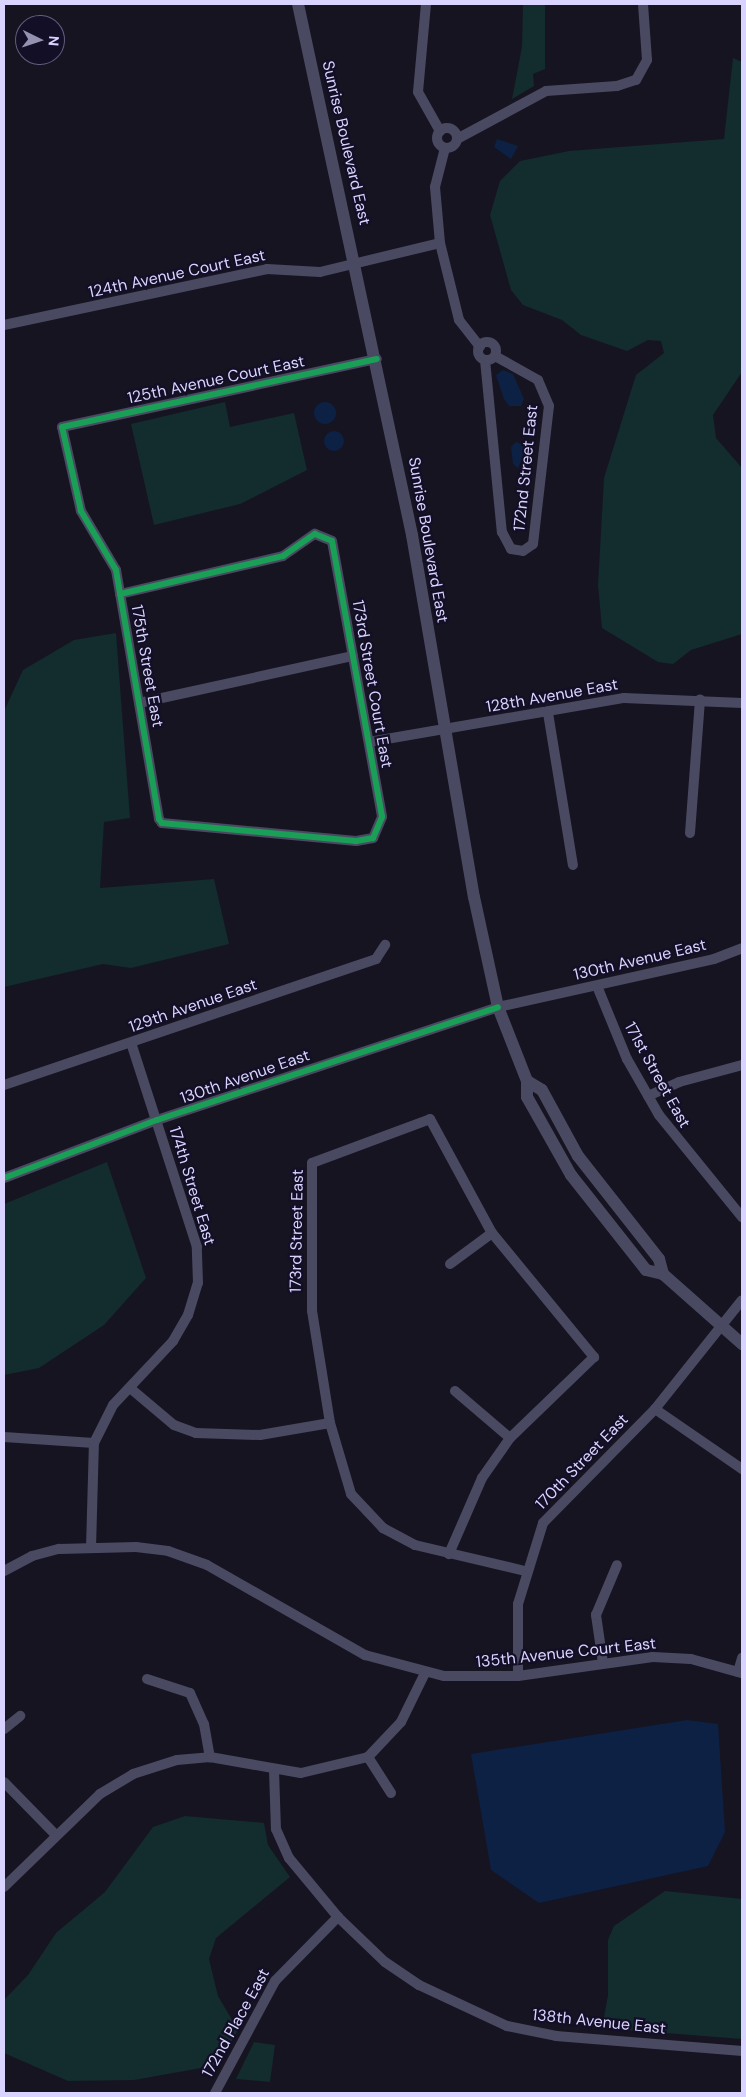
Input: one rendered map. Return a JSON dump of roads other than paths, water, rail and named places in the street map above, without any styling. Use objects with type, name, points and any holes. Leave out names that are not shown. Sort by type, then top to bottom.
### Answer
[{"type":"street","name":"Sunrise Boulevard East","points":[[298,4],[377,359],[498,1007],[526,1081],[527,1097],[547,1136],[597,1213],[646,1270],[663,1274],[742,1344]]},
{"type":"street","points":[[426,4],[418,92],[440,131],[438,142],[445,148]]},
{"type":"street","points":[[445,148],[453,146],[457,139],[546,91],[626,85],[636,80],[646,60],[643,4]]},
{"type":"street","points":[[440,131],[450,129],[457,139]]},
{"type":"street","points":[[445,148],[435,187],[440,243],[459,320],[480,346],[479,355],[485,360],[495,356],[493,344],[480,346]]},
{"type":"street","points":[[356,262],[440,243]]},
{"type":"street","name":"124th Avenue Court East","points":[[4,325],[267,269],[320,272],[356,262]]},
{"type":"street","name":"172nd Street East","points":[[485,360],[502,532],[511,549],[523,551],[533,544],[549,406],[538,380],[495,356]]},
{"type":"street","name":"125th Avenue Court East","points":[[62,427],[377,359]]},
{"type":"street","name":"175th Street East","points":[[62,427],[80,511],[112,558],[159,819],[167,826],[200,824],[356,841],[366,840],[379,831]]},
{"type":"street","name":"173rd Street Court East","points":[[120,594],[275,558],[315,534],[332,541],[382,817],[379,831]]},
{"type":"street","points":[[139,703],[353,656]]},
{"type":"street","name":"128th Avenue East","points":[[368,742],[548,713],[624,698],[700,699],[742,703]]},
{"type":"street","points":[[690,834],[700,699]]},
{"type":"street","points":[[548,713],[573,865]]},
{"type":"street","name":"129th Avenue East","points":[[4,1085],[376,960],[384,945]]},
{"type":"street","name":"130th Avenue East","points":[[4,1178],[157,1120],[498,1007],[597,986],[742,948]]},
{"type":"street","name":"171st Street East","points":[[597,986],[627,1059],[674,1138],[742,1217]]},
{"type":"street","name":"174th Street East","points":[[91,1548],[94,1443],[114,1405],[173,1341],[188,1315],[198,1283],[197,1247],[131,1043]]},
{"type":"street","points":[[648,1096],[679,1082],[742,1065]]},
{"type":"street","name":"173rd Street East","points":[[330,1424],[312,1311],[312,1163],[430,1119],[492,1234]]},
{"type":"street","points":[[449,1554],[482,1478],[510,1438],[594,1357],[492,1234],[450,1264]]},
{"type":"street","name":"170th Street East","points":[[518,1676],[518,1604],[525,1571],[543,1523],[558,1503],[655,1408],[722,1328],[742,1300]]},
{"type":"street","points":[[130,1388],[174,1425],[196,1434],[260,1435],[330,1424],[342,1474],[366,1515],[402,1540],[449,1554],[525,1571]]},
{"type":"street","points":[[455,1392],[510,1438]]},
{"type":"street","points":[[655,1408],[742,1469]]},
{"type":"street","points":[[4,1437],[94,1443]]},
{"type":"street","name":"135th Avenue Court East","points":[[4,1571],[32,1556],[91,1548],[168,1552],[208,1565],[330,1639],[425,1673],[474,1678],[518,1676],[653,1657],[691,1659],[740,1672]]},
{"type":"street","points":[[603,1663],[596,1615],[617,1564]]},
{"type":"street","points":[[740,1672],[742,1658]]},
{"type":"street","points":[[4,1887],[55,1834],[100,1794],[133,1774],[177,1760],[210,1757],[274,1770],[326,1770],[368,1757],[401,1722],[425,1673]]},
{"type":"street","points":[[147,1679],[190,1693],[204,1724],[210,1757]]},
{"type":"street","points":[[4,1728],[20,1716]]},
{"type":"street","points":[[368,1757],[391,1793]]},
{"type":"street","points":[[274,1770],[276,1829],[289,1858],[338,1917]]},
{"type":"street","points":[[4,1782],[55,1834]]},
{"type":"street","name":"138th Avenue East","points":[[338,1917],[385,1962],[419,1985],[507,2026],[556,2036],[742,2051]]},
{"type":"street","name":"172nd Place East","points":[[215,2093],[275,1981],[338,1917]]},
{"type":"water","points":[[497,139],[518,146],[511,159],[494,147]]},
{"type":"water","points":[[503,370],[513,374],[524,399],[521,406],[509,406],[504,399],[496,375]]},
{"type":"water","points":[[325,402],[333,405],[336,413],[333,421],[325,424],[317,421],[314,413],[317,405]]},
{"type":"water","points":[[334,431],[341,434],[344,441],[341,448],[334,451],[327,448],[324,441],[327,434]]},
{"type":"water","points":[[516,442],[528,447],[518,468],[513,464],[511,447]]},
{"type":"water","points":[[687,1720],[718,1724],[725,1832],[708,1866],[539,1903],[491,1870],[471,1754]]}]
